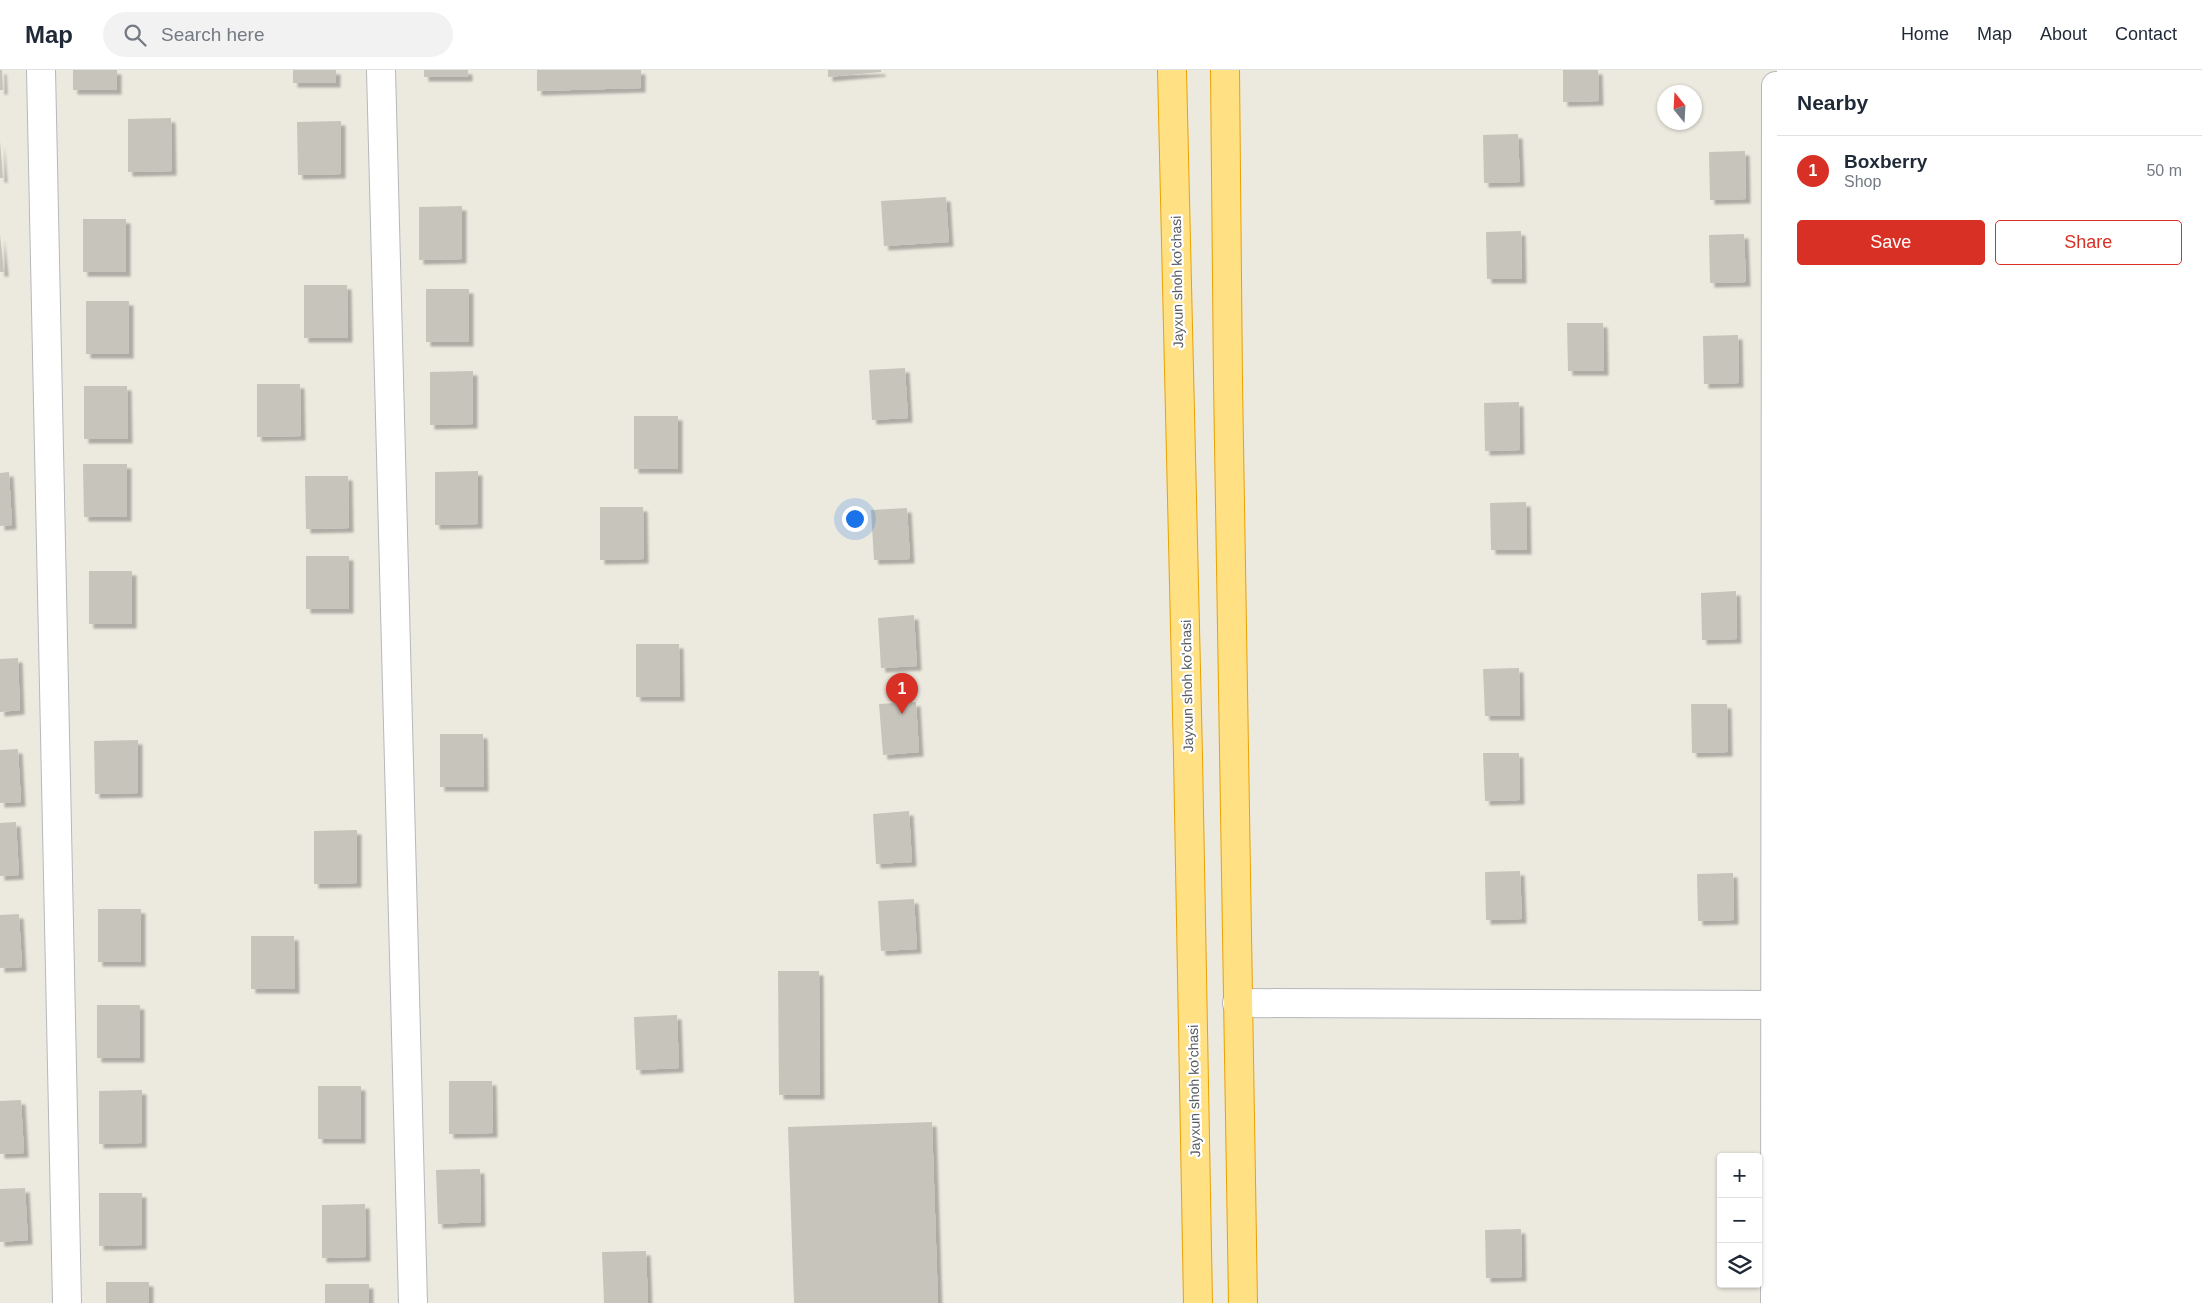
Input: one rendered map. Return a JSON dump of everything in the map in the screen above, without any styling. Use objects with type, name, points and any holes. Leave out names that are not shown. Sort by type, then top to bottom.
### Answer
[{"type":"highway","name":"Jayxun shoh ko'chasi","points":[[1172,70],[1189,766],[1198,1303]]},
{"type":"highway","points":[[1225,70],[1237,1003],[1243,1303]]},
{"type":"street","points":[[42,70],[67,1303]]},
{"type":"street","points":[[381,70],[413,1303]]},
{"type":"street","points":[[1775,1303],[1776,86]]},
{"type":"street","points":[[1237,1003],[1776,1005]]},
{"type":"building","points":[[0,70],[2,70],[3,90],[0,90]]},
{"type":"building","points":[[73,70],[117,70],[117,90],[73,90]]},
{"type":"building","points":[[293,70],[336,70],[336,83],[293,83]]},
{"type":"building","points":[[424,70],[468,70],[468,77],[424,77]]},
{"type":"building","points":[[537,70],[641,70],[641,88],[537,91]]},
{"type":"building","points":[[828,70],[881,70],[881,72],[828,77]]},
{"type":"building","points":[[1563,70],[1598,70],[1599,101],[1563,102]]},
{"type":"building","points":[[171,118],[172,171],[128,172],[128,119]]},
{"type":"building","points":[[341,121],[341,174],[298,175],[297,122]]},
{"type":"building","points":[[1518,134],[1520,182],[1484,183],[1483,135]]},
{"type":"building","points":[[0,141],[3,178],[0,178]]},
{"type":"building","points":[[1745,151],[1746,199],[1710,200],[1709,152]]},
{"type":"building","points":[[946,197],[949,242],[884,246],[881,201]]},
{"type":"building","points":[[462,206],[462,259],[419,260],[419,207]]},
{"type":"building","points":[[83,219],[126,219],[126,272],[83,272]]},
{"type":"building","points":[[1521,231],[1522,279],[1487,279],[1486,232]]},
{"type":"building","points":[[1744,234],[1746,282],[1710,283],[1709,235]]},
{"type":"building","points":[[0,235],[4,272],[0,272]]},
{"type":"building","points":[[304,285],[347,285],[348,338],[304,338]]},
{"type":"building","points":[[426,289],[469,289],[469,342],[426,342]]},
{"type":"building","points":[[86,301],[129,301],[129,354],[86,354]]},
{"type":"building","points":[[1567,323],[1603,323],[1604,371],[1568,371]]},
{"type":"building","points":[[1738,335],[1739,383],[1704,384],[1703,336]]},
{"type":"building","points":[[905,368],[908,418],[872,420],[869,370]]},
{"type":"building","points":[[473,371],[473,424],[430,425],[430,372]]},
{"type":"building","points":[[257,384],[300,384],[301,436],[257,437]]},
{"type":"building","points":[[84,386],[127,386],[128,439],[84,439]]},
{"type":"building","points":[[1519,402],[1520,450],[1485,451],[1484,403]]},
{"type":"building","points":[[634,416],[678,416],[678,469],[634,469]]},
{"type":"building","points":[[83,464],[127,464],[127,517],[84,517]]},
{"type":"building","points":[[478,471],[478,524],[435,525],[435,472]]},
{"type":"building","points":[[9,472],[12,525],[0,526],[0,473]]},
{"type":"building","points":[[305,476],[348,476],[349,528],[306,529]]},
{"type":"building","points":[[1526,502],[1527,550],[1491,550],[1490,503]]},
{"type":"building","points":[[600,507],[643,507],[644,559],[600,560]]},
{"type":"building","points":[[907,508],[910,559],[874,560],[871,510]]},
{"type":"building","points":[[306,556],[349,556],[349,609],[306,609]]},
{"type":"building","points":[[89,571],[132,571],[132,624],[89,624]]},
{"type":"building","points":[[1736,591],[1737,639],[1702,640],[1701,593]]},
{"type":"building","points":[[914,615],[917,666],[881,668],[878,618]]},
{"type":"building","points":[[636,644],[679,644],[680,697],[636,697]]},
{"type":"building","points":[[18,658],[20,710],[0,712],[0,659]]},
{"type":"building","points":[[1519,668],[1520,716],[1485,716],[1483,669]]},
{"type":"building","points":[[916,702],[919,752],[883,755],[879,704]]},
{"type":"building","points":[[1691,704],[1727,704],[1728,752],[1692,753]]},
{"type":"building","points":[[440,734],[483,734],[484,787],[440,787]]},
{"type":"building","points":[[138,740],[138,793],[95,794],[94,741]]},
{"type":"building","points":[[18,749],[21,802],[0,803],[0,750]]},
{"type":"building","points":[[1483,753],[1519,753],[1520,800],[1485,801]]},
{"type":"building","points":[[909,811],[912,862],[876,864],[873,814]]},
{"type":"building","points":[[16,822],[19,875],[0,876],[0,823]]},
{"type":"building","points":[[357,830],[357,883],[314,884],[314,831]]},
{"type":"building","points":[[1520,871],[1522,919],[1486,920],[1485,872]]},
{"type":"building","points":[[1733,873],[1734,920],[1698,921],[1697,874]]},
{"type":"building","points":[[914,899],[917,949],[881,951],[878,901]]},
{"type":"building","points":[[98,909],[141,909],[141,962],[98,962]]},
{"type":"building","points":[[19,914],[22,967],[0,968],[0,915]]},
{"type":"building","points":[[251,936],[294,936],[295,989],[251,989]]},
{"type":"building","points":[[778,971],[819,971],[820,1095],[779,1095]]},
{"type":"building","points":[[97,1005],[140,1005],[140,1058],[97,1058]]},
{"type":"building","points":[[677,1015],[679,1068],[636,1070],[634,1017]]},
{"type":"building","points":[[449,1081],[492,1081],[493,1133],[449,1134]]},
{"type":"building","points":[[318,1086],[361,1086],[361,1139],[318,1139]]},
{"type":"building","points":[[142,1090],[142,1143],[99,1144],[99,1091]]},
{"type":"building","points":[[21,1100],[24,1153],[0,1154],[0,1101]]},
{"type":"building","points":[[932,1122],[938,1303],[794,1303],[788,1127]]},
{"type":"building","points":[[480,1169],[481,1222],[438,1224],[436,1170]]},
{"type":"building","points":[[25,1188],[28,1240],[0,1242],[0,1189]]},
{"type":"building","points":[[99,1193],[142,1193],[142,1245],[99,1246]]},
{"type":"building","points":[[365,1204],[366,1257],[322,1258],[322,1205]]},
{"type":"building","points":[[1521,1229],[1522,1277],[1486,1278],[1485,1230]]},
{"type":"building","points":[[646,1251],[648,1303],[604,1303],[602,1252]]},
{"type":"building","points":[[106,1282],[149,1282],[149,1303],[106,1303]]},
{"type":"building","points":[[325,1284],[369,1284],[369,1303],[325,1303]]},
{"type":"place","name":"Boxberry","points":[[902,714]]}]
